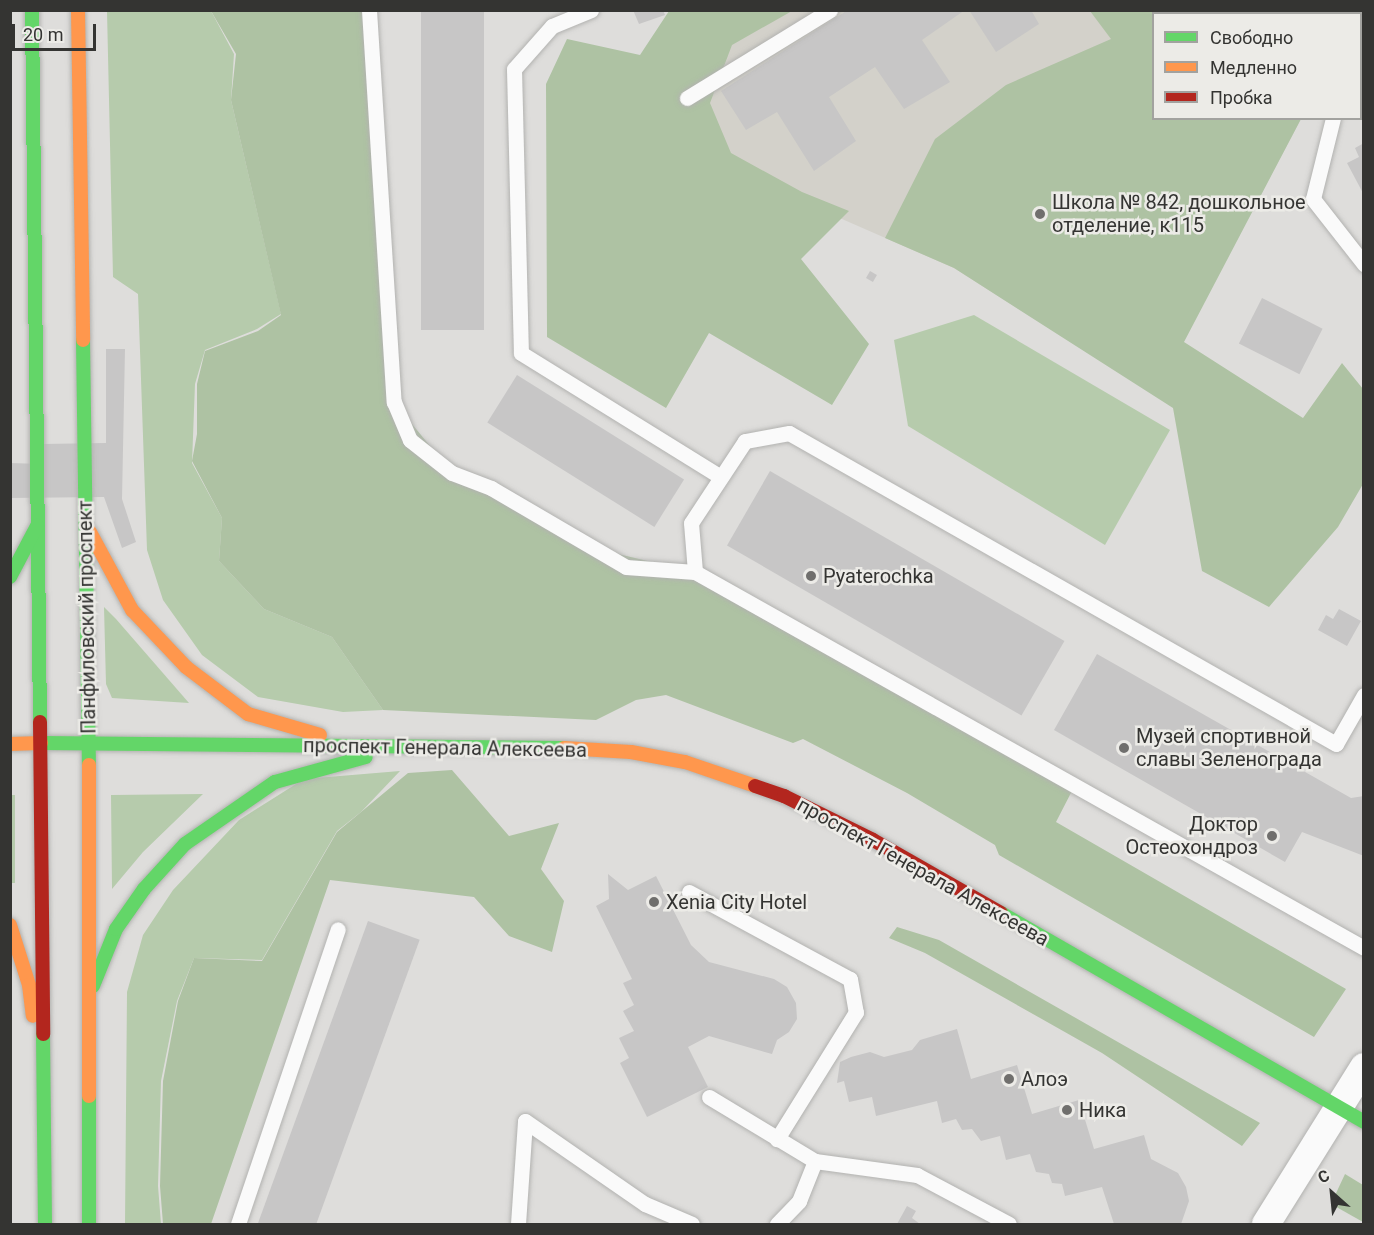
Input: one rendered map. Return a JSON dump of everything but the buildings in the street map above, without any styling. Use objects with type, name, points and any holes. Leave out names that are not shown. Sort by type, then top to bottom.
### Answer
[{"type":"main road","points":[[32,10],[26,50],[37,526],[45,1224]]},
{"type":"main road","name":"Панфиловский проспект","points":[[78,10],[86,522],[88,744],[86,1002],[89,1224]]},
{"type":"main road","points":[[86,522],[132,610],[186,667],[248,714],[311,733],[402,747]]},
{"type":"main road","points":[[10,577],[37,526]]},
{"type":"main road","name":"проспект Генерала Алексеева","points":[[10,744],[402,747],[503,745],[631,752],[686,762],[784,796],[873,840],[1364,1122]]},
{"type":"main road","points":[[86,1002],[116,929],[144,889],[185,844],[275,782],[402,747]]},
{"type":"main road","points":[[10,925],[29,985],[45,1136]]},
{"type":"street","points":[[1266,1224],[1364,1067]]},
{"type":"lane","points":[[369,10],[394,402],[411,440],[452,473],[491,488],[626,567],[695,572],[1364,948]]},
{"type":"lane","points":[[591,10],[552,26],[514,69],[521,353],[721,477]]},
{"type":"lane","points":[[687,98],[830,10]]},
{"type":"lane","points":[[1333,120],[1313,199],[1364,264]]},
{"type":"lane","points":[[695,572],[691,523],[745,441],[789,433],[1336,744],[1364,695]]},
{"type":"lane","points":[[689,892],[850,979],[856,1012],[777,1139]]},
{"type":"lane","points":[[238,1224],[338,929]]},
{"type":"lane","points":[[709,1097],[815,1161],[917,1175],[1009,1224]]},
{"type":"lane","points":[[518,1224],[525,1121],[645,1204],[692,1224]]},
{"type":"lane","points":[[777,1224],[799,1201],[815,1161]]},
{"type":"shaded area","name":"Школа № 842, дошкольное отделение, к115","points":[[726,10],[1262,11],[1264,12],[1152,12],[1152,120],[1300,120],[1154,395],[954,268],[691,153]]},
{"type":"green space","points":[[107,11],[211,11],[234,54],[231,100],[281,314],[257,329],[205,350],[195,384],[192,463],[222,518],[219,561],[264,609],[332,637],[383,710],[343,712],[258,697],[202,655],[163,600],[147,550],[138,294],[113,277]]},
{"type":"green space","points":[[211,11],[370,11],[394,402],[452,473],[592,548],[695,572],[1074,787],[1056,822],[1346,989],[1314,1037],[999,855],[995,845],[907,793],[803,739],[793,743],[666,695],[636,700],[596,720],[383,710],[332,637],[264,609],[219,561],[222,518],[192,461],[197,434],[197,384],[205,351],[258,331],[281,315],[231,100],[236,54]]},
{"type":"green space","points":[[669,11],[792,11],[732,45],[710,103],[731,153],[802,192],[849,211],[801,259],[869,344],[832,405],[709,333],[666,408],[547,337],[546,84],[567,39],[640,55]]},
{"type":"green space","points":[[1090,11],[1240,12],[1152,12],[1152,120],[1300,120],[1184,342],[1303,418],[1342,363],[1363,389],[1363,484],[1338,527],[1269,607],[1202,571],[1173,408],[954,268],[885,238],[935,139],[1006,85],[1111,39]]},
{"type":"green space","points":[[974,315],[1170,430],[1105,545],[908,426],[894,340]]},
{"type":"green space","points":[[104,607],[189,703],[112,698],[106,684]]},
{"type":"green space","points":[[452,770],[509,836],[559,823],[541,869],[564,901],[552,952],[509,936],[474,897],[330,880],[211,1224],[163,1224],[160,1186],[163,1081],[178,1001],[194,958],[262,961],[337,832],[408,773]]},
{"type":"green space","points":[[400,771],[361,812],[337,831],[262,960],[194,958],[177,1001],[161,1081],[158,1186],[161,1224],[125,1224],[127,992],[143,935],[173,890],[239,820],[304,779]]},
{"type":"green space","points":[[203,794],[143,852],[112,889],[111,795]]},
{"type":"green space","points":[[10,795],[15,795],[15,883],[10,883]]},
{"type":"green space","points":[[897,927],[939,940],[1260,1123],[1242,1146],[1102,1053],[925,953],[889,938]]},
{"type":"green space","points":[[1345,1174],[1363,1185],[1363,1222],[1331,1204]]},
{"type":"traffic: fast","points":[[32,10],[40,722]]},
{"type":"traffic: fast","points":[[83,340],[89,765]]},
{"type":"traffic: fast","points":[[10,577],[37,526]]},
{"type":"traffic: fast","points":[[41,743],[564,748]]},
{"type":"traffic: fast","points":[[93,986],[116,929],[144,889],[185,844],[275,782],[366,757]]},
{"type":"traffic: fast","points":[[1001,913],[1364,1122]]},
{"type":"traffic: fast","points":[[43,1034],[45,1224]]},
{"type":"traffic: fast","points":[[89,1096],[89,1224]]},
{"type":"traffic: slow","points":[[78,10],[83,340]]},
{"type":"traffic: slow","points":[[90,532],[132,610],[186,667],[248,714],[320,735]]},
{"type":"traffic: slow","points":[[10,744],[41,743]]},
{"type":"traffic: slow","points":[[564,748],[631,752],[685,762],[755,786]]},
{"type":"traffic: slow","points":[[89,765],[89,1096]]},
{"type":"traffic: slow","points":[[10,925],[29,985],[33,1016]]},
{"type":"traffic: jam","points":[[40,722],[43,1034]]},
{"type":"traffic: jam","points":[[755,786],[784,796],[873,840],[1001,913]]},
{"type":"place","name":"Школа № 842, дошкольное отделение, к115","points":[[1040,214]]},
{"type":"place","name":"Pyaterochka","points":[[811,576]]},
{"type":"place","name":"Музей спортивной славы Зеленограда","points":[[1124,748]]},
{"type":"place","name":"Доктор Остеохондроз","points":[[1272,836]]},
{"type":"place","name":"Xenia City Hotel","points":[[654,902]]},
{"type":"place","name":"Алоэ","points":[[1009,1079]]},
{"type":"place","name":"Ника","points":[[1067,1110]]}]
